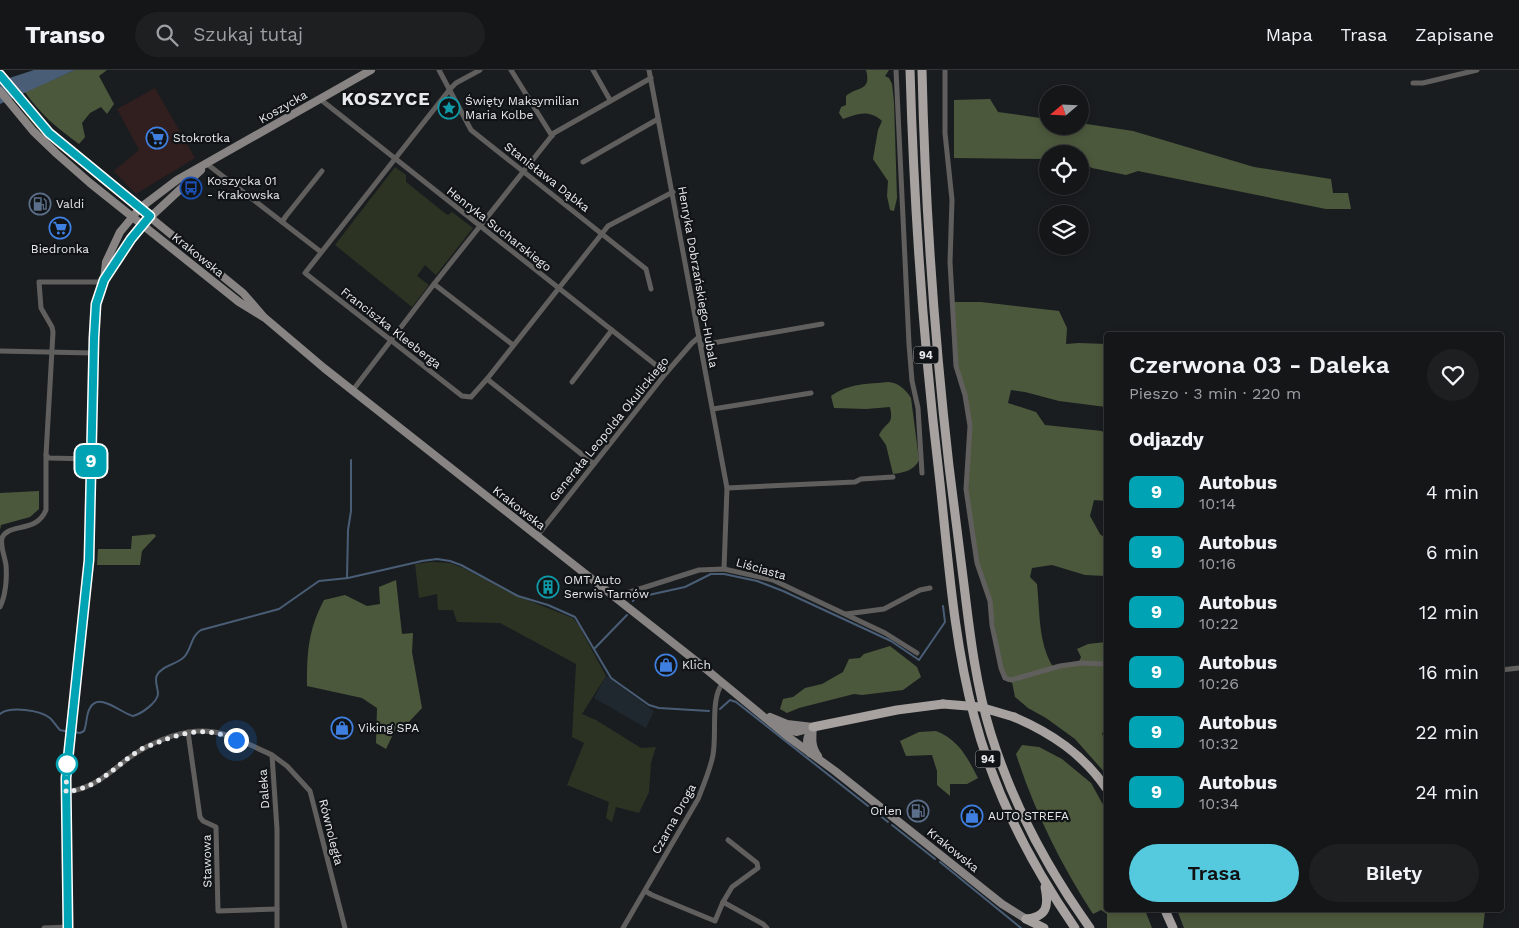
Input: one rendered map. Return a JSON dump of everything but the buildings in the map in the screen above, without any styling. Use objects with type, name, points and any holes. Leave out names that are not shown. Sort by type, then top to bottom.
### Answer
[{"type":"main road","name":"Koszycka","points":[[140,208],[177,180],[371,70]]},
{"type":"main road","name":"94","points":[[910,70],[917,234],[927,362],[961,649],[969,695],[987,756],[1005,805],[1038,871],[1075,928]]},
{"type":"main road","name":"94","points":[[922,70],[928,232],[940,388],[977,677],[991,733],[1016,801],[1045,860],[1090,928]]},
{"type":"main road","name":"Krakowska","points":[[0,75],[38,122],[64,147],[243,293],[265,318]]},
{"type":"main road","name":"Krakowska","points":[[0,91],[40,139],[90,183],[239,302],[265,318],[811,754],[1002,904],[1026,919]]},
{"type":"main road","name":"Koszycka","points":[[150,216],[207,164]]},
{"type":"main road","points":[[68,928],[66,792],[69,742],[89,560],[93,353],[96,304],[106,262],[114,244],[120,232],[140,208]]},
{"type":"main road","points":[[103,281],[131,239],[150,216]]},
{"type":"main road","points":[[811,754],[807,748],[806,739],[813,727],[889,711],[943,704],[980,707],[1014,716],[1050,734],[1072,750],[1094,771],[1104,785]]},
{"type":"main road","name":"Krakowska","points":[[761,713],[787,724],[813,727]]},
{"type":"main road","name":"Krakowska","points":[[778,727],[797,732],[813,727]]},
{"type":"main road","points":[[813,727],[812,744],[814,751],[821,760]]},
{"type":"main road","points":[[1026,919],[1040,915],[1047,906],[1048,900],[1038,871]]},
{"type":"main road","points":[[1166,912],[1173,928]]},
{"type":"main road","points":[[1026,919],[1044,928]]},
{"type":"street","name":"Stanisława Dąbka","points":[[439,70],[471,130],[602,232],[646,269],[651,289]]},
{"type":"street","name":"Franciszka Kleeberga","points":[[480,70],[456,83],[450,89],[305,273],[465,397],[471,397],[487,379],[608,226],[673,192]]},
{"type":"street","points":[[511,70],[552,136]]},
{"type":"street","points":[[593,70],[610,100]]},
{"type":"street","name":"Henryka Dobrzańskiego-Hubala","points":[[649,70],[727,488],[724,569]]},
{"type":"street","points":[[896,70],[912,381],[918,408],[922,473]]},
{"type":"street","points":[[945,70],[945,133],[952,200],[950,262],[956,366],[965,395],[970,426],[966,489],[976,563],[990,601],[992,625],[1001,668],[1005,678],[1011,680],[1060,666],[1081,663],[1104,664]]},
{"type":"street","points":[[1412,83],[1423,83],[1478,70]]},
{"type":"street","points":[[353,390],[554,133],[650,78]]},
{"type":"street","name":"Henryka Sucharskiego","points":[[320,99],[666,373]]},
{"type":"street","points":[[583,162],[658,118]]},
{"type":"street","points":[[207,164],[321,252]]},
{"type":"street","points":[[282,222],[322,172]]},
{"type":"street","points":[[1,606],[6,578],[2,538],[9,530],[34,524],[42,518],[46,510],[46,455],[52,327],[41,308],[39,282],[103,281]]},
{"type":"street","points":[[434,284],[513,346]]},
{"type":"street","points":[[701,345],[822,324]]},
{"type":"street","points":[[572,382],[612,330]]},
{"type":"street","name":"Generała Leopolda Okulickiego","points":[[537,536],[666,373],[699,337]]},
{"type":"street","points":[[0,351],[93,353]]},
{"type":"street","points":[[487,379],[594,464]]},
{"type":"street","points":[[713,409],[811,393]]},
{"type":"street","points":[[46,455],[49,458],[91,459]]},
{"type":"street","points":[[727,488],[855,482],[861,479],[893,477]]},
{"type":"street","name":"Liściasta","points":[[619,601],[627,593],[699,570],[724,569],[773,580],[885,633],[918,653]]},
{"type":"street","points":[[846,614],[884,609],[920,590],[930,588]]},
{"type":"street","points":[[1504,670],[1519,668]]},
{"type":"street","name":"Czarna Droga","points":[[623,928],[698,799],[707,777],[713,755],[715,736],[715,700],[723,683]]},
{"type":"street","name":"Daleka","points":[[66,792],[97,783],[140,750],[188,732],[222,734],[272,755],[277,829],[277,928]]},
{"type":"street","name":"Stawowa","points":[[188,732],[200,817],[203,821],[216,827],[218,911],[277,909]]},
{"type":"street","name":"Równoległa","points":[[272,755],[287,766],[310,791],[345,928]]},
{"type":"street","points":[[645,891],[715,921],[732,887],[758,868],[757,863],[751,856],[728,840]]},
{"type":"street","points":[[724,902],[767,928]]},
{"type":"street","points":[[44,928],[68,928]]},
{"type":"shaded area","points":[[155,88],[195,158],[136,194],[114,171],[139,150],[117,109]]},
{"type":"shaded area","points":[[606,676],[654,711],[646,728],[594,698]]},
{"type":"green space","points":[[75,70],[107,70],[99,76],[114,104],[107,114],[101,107],[90,113],[82,123],[85,137],[79,144],[50,121],[25,92]]},
{"type":"green space","points":[[866,70],[889,70],[885,76],[889,78],[892,84],[897,198],[894,211],[890,210],[887,196],[888,181],[873,159],[878,130],[882,121],[868,114],[858,114],[843,119],[839,113],[841,107],[846,105],[846,96],[862,88],[867,82]]},
{"type":"green space","points":[[990,99],[998,112],[1039,118],[1039,135],[1089,135],[1089,124],[1133,131],[1254,167],[1331,179],[1333,193],[1348,193],[1351,209],[1326,209],[1138,171],[1126,175],[1092,168],[1089,166],[1089,145],[1039,145],[1039,159],[954,158],[954,100]]},
{"type":"green space","points":[[27,114],[56,144],[121,197],[44,137],[25,116]]},
{"type":"green space","points":[[395,167],[406,175],[406,182],[446,214],[448,215],[452,212],[473,228],[436,275],[425,265],[417,276],[429,285],[412,307],[335,245]]},
{"type":"green space","points":[[953,302],[981,302],[1059,311],[1067,328],[1066,344],[1104,344],[1104,407],[1059,401],[1011,390],[1008,403],[1036,412],[1045,425],[1102,431],[1104,434],[1104,501],[1094,500],[1090,516],[1100,534],[1104,537],[1104,576],[1085,575],[1052,565],[1032,568],[1030,577],[1037,584],[1042,637],[1053,667],[1078,664],[1081,657],[1077,649],[1088,644],[1104,642],[1104,730],[1102,734],[1104,738],[1104,772],[1075,739],[1046,718],[1028,708],[1015,697],[1012,682],[1003,679],[991,603],[978,564],[968,496],[969,423],[958,374]]},
{"type":"green space","points":[[889,382],[902,387],[911,398],[919,460],[912,469],[893,474],[886,445],[879,435],[890,420],[890,407],[866,409],[834,408],[831,396],[852,386]]},
{"type":"green space","points":[[39,491],[39,509],[30,517],[1,525],[0,530],[0,493]]},
{"type":"green space","points":[[154,534],[156,536],[142,551],[140,565],[97,565],[98,549],[131,549],[132,536]]},
{"type":"green space","points":[[432,562],[450,563],[463,568],[522,598],[573,618],[606,676],[582,714],[596,720],[641,748],[656,747],[651,763],[649,792],[639,813],[616,807],[612,822],[606,818],[609,802],[567,785],[584,743],[572,737],[576,664],[500,623],[457,622],[453,610],[438,610],[437,594],[419,598],[415,564]]},
{"type":"green space","points":[[396,580],[402,634],[413,633],[412,652],[422,708],[407,724],[396,728],[386,749],[376,743],[377,708],[362,698],[307,686],[307,663],[312,632],[324,600],[345,595],[367,606],[380,604],[379,587]]},
{"type":"green space","points":[[890,646],[917,667],[921,677],[903,690],[862,695],[854,694],[799,708],[787,713],[780,709],[783,699],[793,697],[805,688],[822,684],[843,672],[849,659],[860,658],[864,654]]},
{"type":"green space","points":[[936,731],[951,739],[962,750],[978,778],[967,784],[950,784],[950,796],[937,785],[937,771],[932,755],[906,756],[900,741],[919,732]]},
{"type":"green space","points":[[1022,745],[1039,747],[1062,759],[1091,783],[1104,806],[1104,912],[1101,910],[1093,914],[1059,857],[1031,796],[1016,754]]},
{"type":"green space","points":[[1104,912],[1146,912],[1152,928],[1107,928],[1107,914]]},
{"type":"green space","points":[[1178,912],[1485,912],[1483,928],[1184,928]]},
{"type":"water","points":[[34,70],[75,70],[0,104],[0,81]]},
{"type":"waterway","points":[[347,578],[348,530],[351,511],[351,460]]},
{"type":"waterway","points":[[74,732],[80,733],[84,731],[89,710],[94,703],[105,703],[133,716],[148,708],[155,701],[158,694],[156,677],[159,672],[182,659],[187,653],[195,635],[201,630],[279,609],[319,581],[348,578],[437,559],[461,565],[518,596],[548,605],[575,617],[611,678],[649,705],[659,708],[709,711]]},
{"type":"waterway","points":[[633,601],[635,598],[685,587],[711,574],[724,574],[757,581],[783,591],[891,641],[919,660],[945,622],[943,606]]},
{"type":"waterway","points":[[594,649],[627,615]]},
{"type":"waterway","points":[[720,709],[730,700],[736,702],[868,806]]},
{"type":"waterway","points":[[0,714],[11,710],[39,713],[50,718],[60,730],[69,732]]},
{"type":"waterway","points":[[873,810],[888,822]]},
{"type":"waterway","points":[[892,825],[935,859]]},
{"type":"waterway","points":[[940,862],[1021,928]]},
{"type":"bus line","name":"9","points":[[0,75],[49,133],[150,216],[131,239],[104,280],[96,304],[89,560],[66,778],[68,928]]},
{"type":"place","name":"Święty Maksymilian Maria Kolbe","points":[[449,108]]},
{"type":"place","name":"Stokrotka","points":[[157,138]]},
{"type":"place","name":"Koszycka 01 - Krakowska","points":[[191,188]]},
{"type":"place","name":"Valdi","points":[[40,204]]},
{"type":"place","name":"Biedronka","points":[[60,228]]},
{"type":"place","name":"OMT Auto Serwis Tarnów","points":[[548,587]]},
{"type":"place","name":"Klich","points":[[666,665]]},
{"type":"place","name":"Viking SPA","points":[[342,728]]},
{"type":"place","name":"Orlen","points":[[918,811]]},
{"type":"place","name":"AUTO STREFA","points":[[972,816]]},
{"type":"district","name":"KOSZYCE","points":[[386,99]]},
{"type":"route","points":[[67,764],[66,792],[71,792],[97,783],[140,750],[175,736],[188,732],[209,732],[222,734],[236,740]]}]
